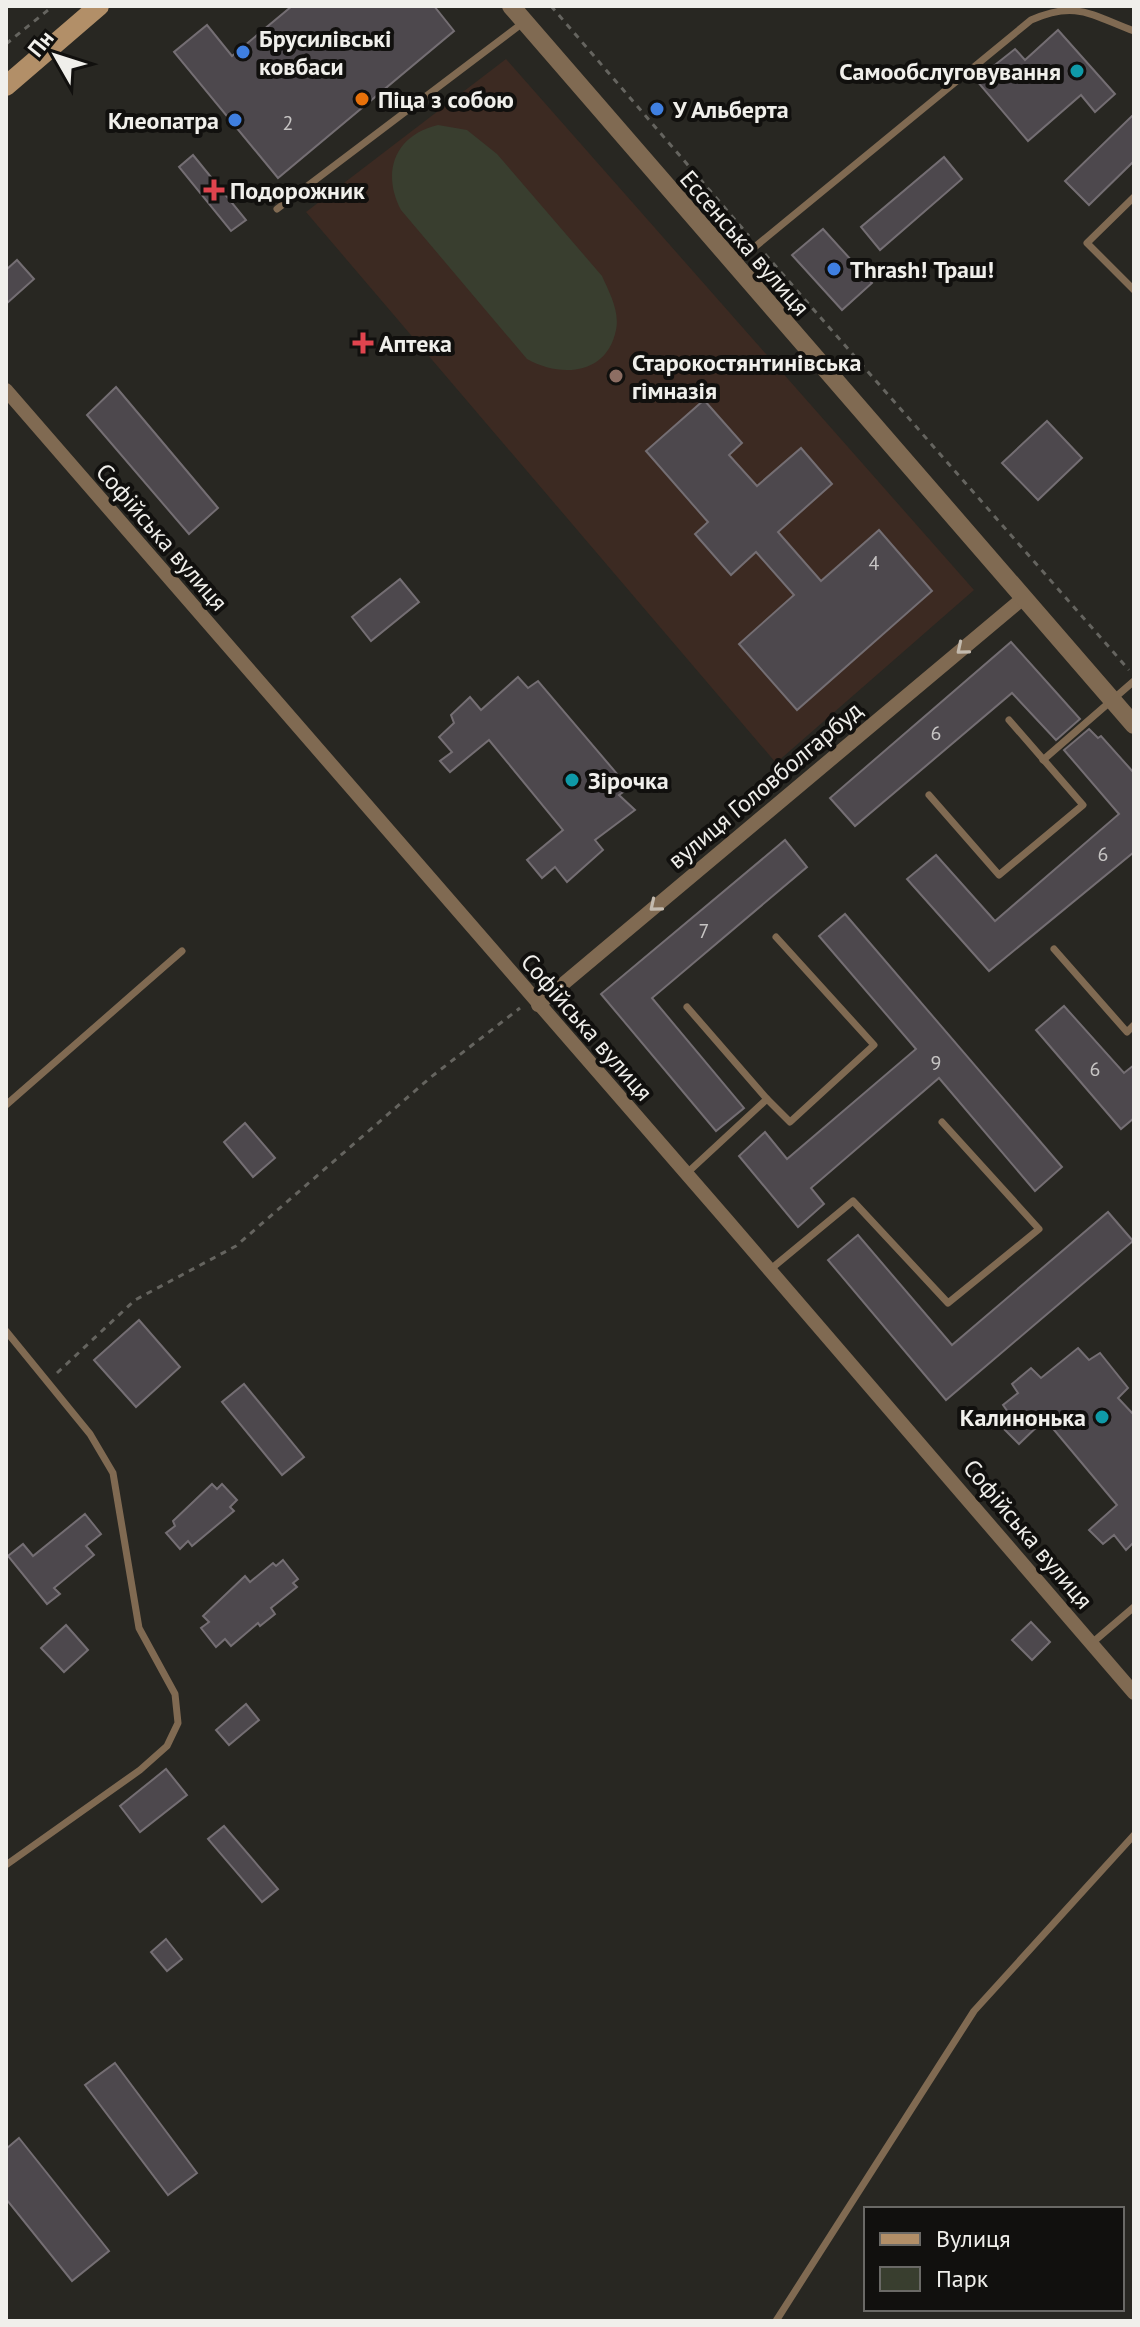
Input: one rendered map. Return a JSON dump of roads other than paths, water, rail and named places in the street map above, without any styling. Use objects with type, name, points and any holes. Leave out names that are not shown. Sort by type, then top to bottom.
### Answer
[{"type":"main road","points":[[6,86],[99,6]]},
{"type":"street","name":"Ессенська вулиця","points":[[511,6],[733,266],[1134,725]]},
{"type":"street","name":"Софійська вулиця","points":[[6,390],[531,1005],[772,1268],[1134,1693]]},
{"type":"street","name":"вулиця Головболгарбуд","points":[[531,1005],[1022,599]]},
{"type":"lane","points":[[733,266],[1031,20],[1053,10],[1073,8],[1134,31]]},
{"type":"lane","points":[[277,209],[524,22]]},
{"type":"lane","points":[[1134,197],[1087,243],[1134,290]]},
{"type":"lane","points":[[1043,760],[1134,678]]},
{"type":"lane","points":[[929,795],[999,875],[1083,805],[1009,720]]},
{"type":"lane","points":[[687,1007],[790,1122],[874,1045],[776,937]]},
{"type":"lane","points":[[1054,949],[1127,1032],[1134,1025]]},
{"type":"lane","points":[[6,1105],[182,951]]},
{"type":"lane","points":[[686,1174],[767,1099]]},
{"type":"lane","points":[[772,1268],[853,1201],[948,1303],[1039,1229],[942,1122]]},
{"type":"lane","points":[[6,1331],[90,1434],[113,1473],[139,1628],[175,1694],[178,1723],[167,1746],[140,1770],[6,1865]]},
{"type":"lane","points":[[1092,1643],[1134,1607]]},
{"type":"lane","points":[[776,2321],[974,2011],[1134,1835]]},
{"type":"place","name":"Брусилівські ковбаси","points":[[243,52]]},
{"type":"place","name":"Самообслуговування","points":[[1077,71]]},
{"type":"place","name":"Піца з собою","points":[[362,99]]},
{"type":"place","name":"У Альберта","points":[[657,109]]},
{"type":"place","name":"Клеопатра","points":[[235,120]]},
{"type":"place","name":"Подорожник","points":[[214,190]]},
{"type":"place","name":"Thrash! Траш!","points":[[834,269]]},
{"type":"place","name":"Аптека","points":[[363,343]]},
{"type":"place","name":"Старокостянтинівська гімназія","points":[[616,376]]},
{"type":"place","name":"Зірочка","points":[[572,780]]},
{"type":"place","name":"Калинонька","points":[[1102,1417]]}]
